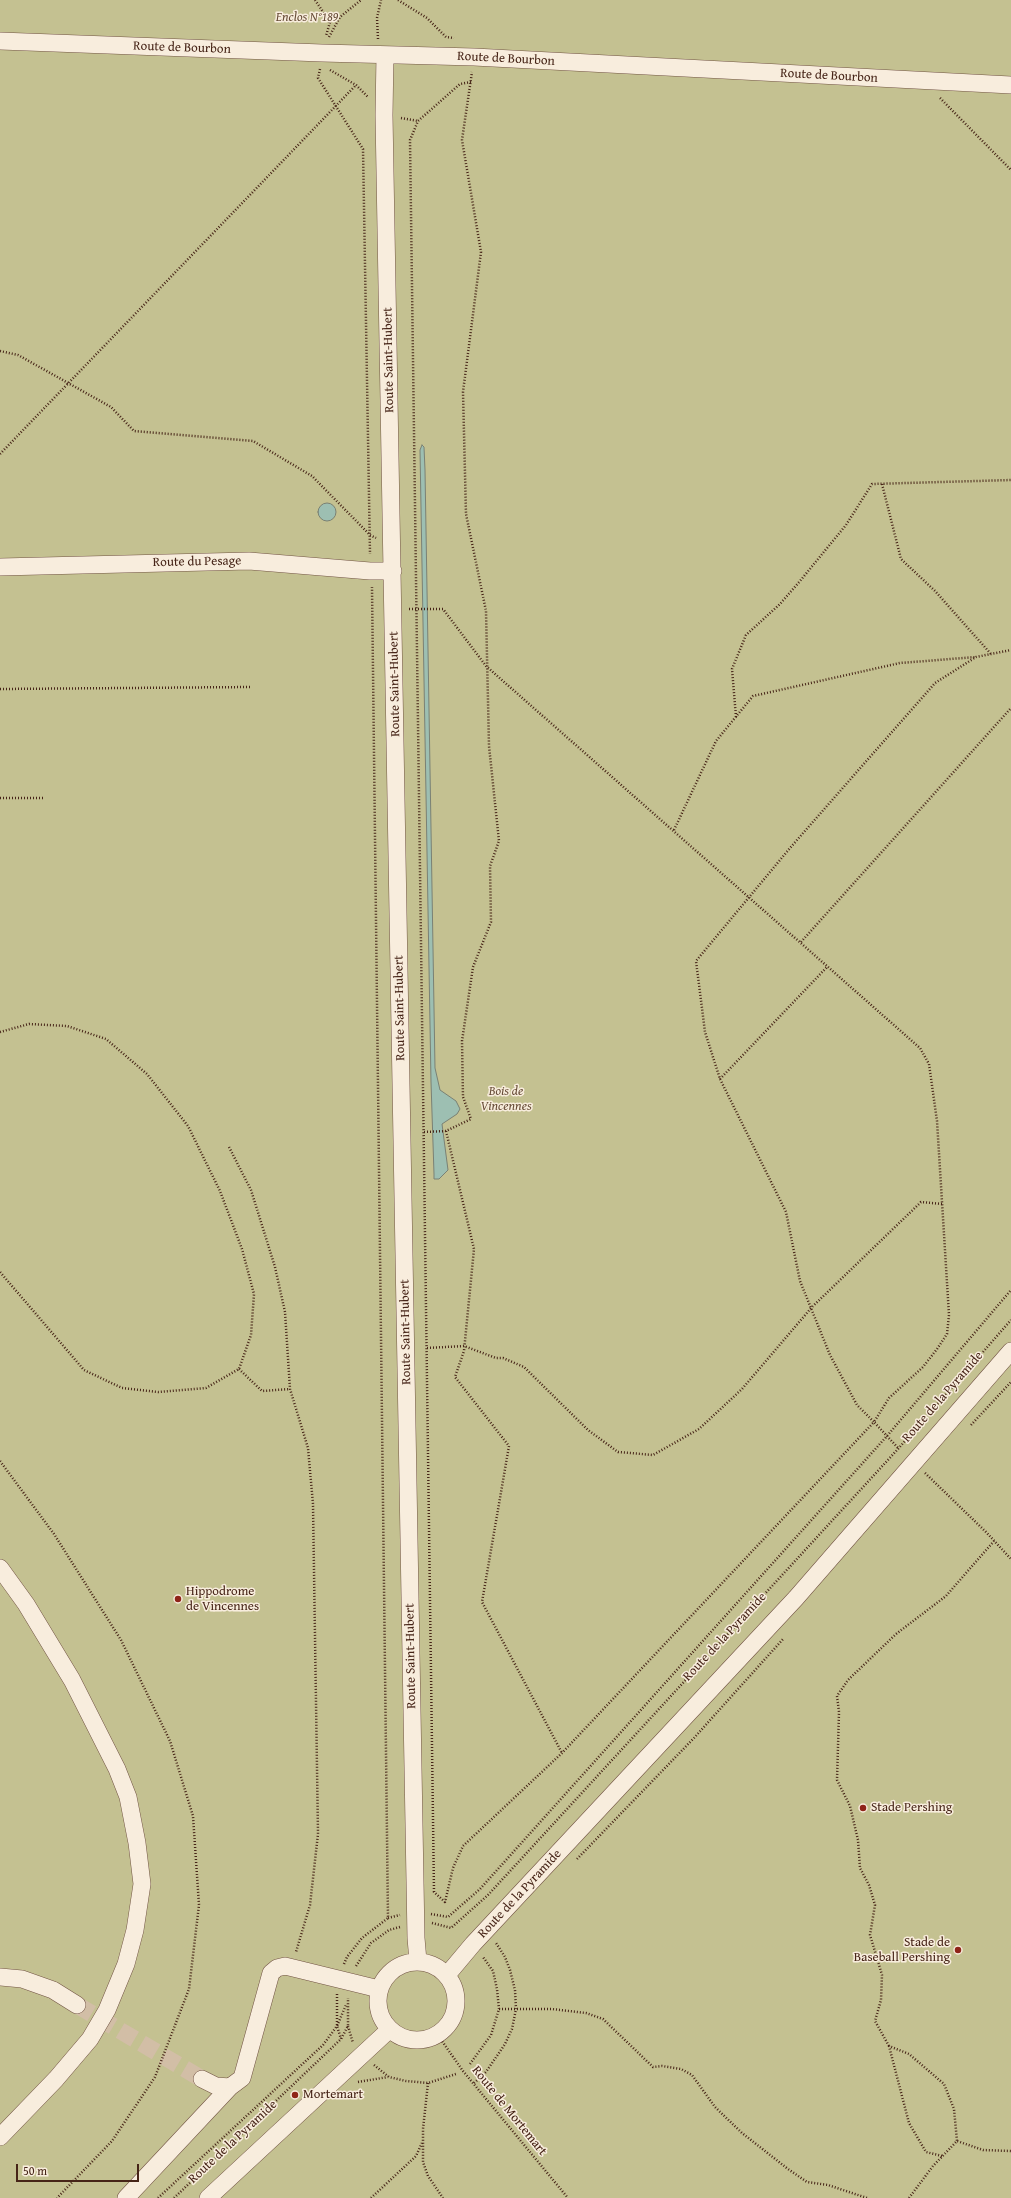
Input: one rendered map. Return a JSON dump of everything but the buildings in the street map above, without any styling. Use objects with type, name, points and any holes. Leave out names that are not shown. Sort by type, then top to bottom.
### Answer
[{"type":"street","name":"Route de Bourbon","points":[[0,41],[474,57],[1011,85]]},
{"type":"street","name":"Route Saint-Hubert","points":[[385,55],[384,115],[393,547],[416,1938],[418,1961]]},
{"type":"street","name":"Route du Pesage","points":[[0,567],[249,561],[370,571],[393,571]]},
{"type":"street","name":"Route de la Pyramide","points":[[447,1975],[473,1944],[796,1598],[1011,1350]]},
{"type":"street","points":[[0,1568],[26,1604],[72,1680],[117,1769],[128,1797],[137,1843],[142,1884],[135,1930],[126,1964],[107,2010],[90,2040],[56,2079],[0,2137]]},
{"type":"street","points":[[418,1961],[433,1965],[447,1975],[456,1994],[455,2010],[449,2023],[437,2034],[425,2039],[412,2040],[400,2037],[390,2029],[380,2016],[378,2004],[379,1989],[384,1979],[393,1970],[404,1964],[418,1961]]},
{"type":"street","points":[[126,2198],[230,2087],[242,2078],[271,1973],[277,1968],[285,1966],[379,1989]]},
{"type":"street","points":[[0,1977],[22,1979],[53,1990],[77,2005]]},
{"type":"street","name":"Route de la Pyramide","points":[[208,2198],[390,2029]]},
{"type":"street","points":[[202,2079],[216,2086],[230,2087]]},
{"type":"path","points":[[315,0],[330,22],[324,53],[324,66],[356,85],[384,115]]},
{"type":"path","points":[[361,0],[340,17],[328,37],[318,78],[363,148],[370,535],[388,1918]]},
{"type":"path","points":[[382,0],[377,18],[379,46],[385,55]]},
{"type":"path","points":[[398,0],[427,18],[446,37],[458,39]]},
{"type":"path","points":[[424,1132],[446,1131],[471,1119],[463,1098],[462,1041],[473,967],[491,922],[490,866],[499,840],[489,746],[486,666],[486,611],[466,514],[463,392],[481,252],[462,140],[474,57]]},
{"type":"path","points":[[932,81],[931,89],[1011,170]]},
{"type":"path","points":[[417,609],[443,609],[486,666],[920,1048],[930,1064],[937,1121],[949,1315],[947,1334],[937,1350],[923,1367],[889,1398],[874,1422],[562,1753],[463,1846],[453,1868],[445,1902],[434,1892],[410,140],[418,121],[460,84],[471,82]]},
{"type":"path","points":[[0,454],[70,384],[336,108],[356,85]]},
{"type":"path","points":[[0,351],[18,355],[111,407],[134,431],[253,441],[312,476],[370,535],[393,547]]},
{"type":"path","points":[[736,717],[732,669],[746,635],[780,604],[846,525],[872,484],[1011,480]]},
{"type":"path","points":[[882,484],[901,559],[935,591],[991,654]]},
{"type":"path","points":[[674,830],[716,741],[753,696],[900,663],[976,657],[1011,650]]},
{"type":"path","points":[[902,1452],[857,1405],[849,1393],[830,1355],[812,1307],[800,1281],[786,1212],[720,1079],[705,1032],[696,961],[749,896],[935,683],[976,657]]},
{"type":"path","points":[[0,689],[251,687]]},
{"type":"path","points":[[801,942],[1011,708]]},
{"type":"path","points":[[0,798],[44,798]]},
{"type":"path","points":[[720,1079],[827,967]]},
{"type":"path","points":[[0,1032],[29,1024],[67,1026],[106,1039],[147,1074],[188,1126],[220,1191],[242,1248],[254,1294],[251,1335],[239,1369],[206,1388],[158,1392],[122,1388],[84,1370],[0,1272]]},
{"type":"path","points":[[446,1131],[474,1249],[464,1346],[455,1377],[508,1446],[482,1602],[562,1753]]},
{"type":"path","points":[[229,1147],[251,1190],[275,1267],[286,1312],[290,1389],[308,1448],[313,1504],[318,1834],[310,1905],[291,1968]]},
{"type":"path","points":[[427,1348],[464,1346],[496,1358],[503,1358],[524,1367],[588,1430],[618,1452],[653,1455],[699,1429],[742,1389],[812,1307],[921,1202],[942,1204]]},
{"type":"path","points":[[424,1913],[448,1917],[480,1889],[887,1436],[1011,1290]]},
{"type":"path","name":"Route de la Pyramide","points":[[425,1923],[451,1928],[488,1895],[898,1449],[1011,1320]]},
{"type":"path","points":[[239,1369],[262,1391],[290,1389]]},
{"type":"path","points":[[923,1471],[1011,1559]]},
{"type":"path","points":[[942,2156],[926,2152],[909,2123],[889,2046],[875,2021],[881,2000],[882,1975],[870,1935],[875,1905],[869,1885],[860,1868],[858,1840],[850,1806],[837,1780],[839,1712],[837,1696],[848,1680],[896,1634],[946,1596],[994,1541]]},
{"type":"path","points":[[343,1968],[347,1957],[362,1938],[388,1918],[405,1914]]},
{"type":"path","points":[[355,1970],[371,1943],[389,1930],[405,1925]]},
{"type":"path","points":[[474,2083],[486,2072],[505,2044],[512,2029],[516,2009],[515,1990],[510,1970],[505,1957],[496,1943]]},
{"type":"path","points":[[470,2064],[491,2035],[499,2009],[497,1989],[492,1971],[480,1952]]},
{"type":"path","points":[[338,1988],[335,2004],[337,2026],[341,2039]]},
{"type":"path","name":"Route de la Pyramide","points":[[174,2198],[341,2039],[348,2026],[349,1995]]},
{"type":"path","name":"Route de la Pyramide","points":[[158,2198],[323,2045],[337,2026],[348,2000]]},
{"type":"path","points":[[499,2009],[586,2012],[603,2019],[653,2067],[662,2066],[681,2069],[692,2076],[715,2107],[742,2133],[807,2182],[828,2185],[866,2198]]},
{"type":"path","points":[[348,2026],[353,2043]]},
{"type":"path","name":"Route de Mortemart","points":[[437,2034],[474,2083],[568,2198]]},
{"type":"path","points":[[889,2046],[909,2054],[944,2084],[954,2109],[956,2141],[942,2156],[909,2198]]},
{"type":"path","points":[[369,2061],[389,2077]]},
{"type":"path","points":[[357,2082],[389,2077],[428,2083],[456,2074]]},
{"type":"path","points":[[428,2083],[423,2142],[423,2162],[428,2176],[443,2198]]},
{"type":"path","points":[[956,2141],[983,2150],[1011,2151]]},
{"type":"path","points":[[371,2198],[416,2156],[423,2142]]},
{"type":"green space","name":"Bois de Vincennes","points":[[0,0],[1011,0],[1011,2198],[0,2198]]},
{"type":"shaded area","points":[[422,445],[424,447],[425,470],[435,1068],[440,1090],[456,1101],[460,1109],[457,1114],[442,1124],[448,1170],[439,1179],[434,1179],[431,1082],[420,450]]},
{"type":"shaded area","points":[[323,503],[331,503],[336,508],[334,519],[331,521],[323,521],[318,516],[318,508]]},
{"type":"tunnel","points":[[77,2005],[202,2079]]},
{"type":"place","name":"Hippodrome de Vincennes","points":[[178,1599]]},
{"type":"place","name":"Stade Pershing","points":[[863,1808]]},
{"type":"place","name":"Stade de Baseball Pershing","points":[[958,1950]]},
{"type":"place","name":"Mortemart","points":[[295,2095]]},
{"type":"park label","name":"Enclos N°189","points":[[307,18]]}]
